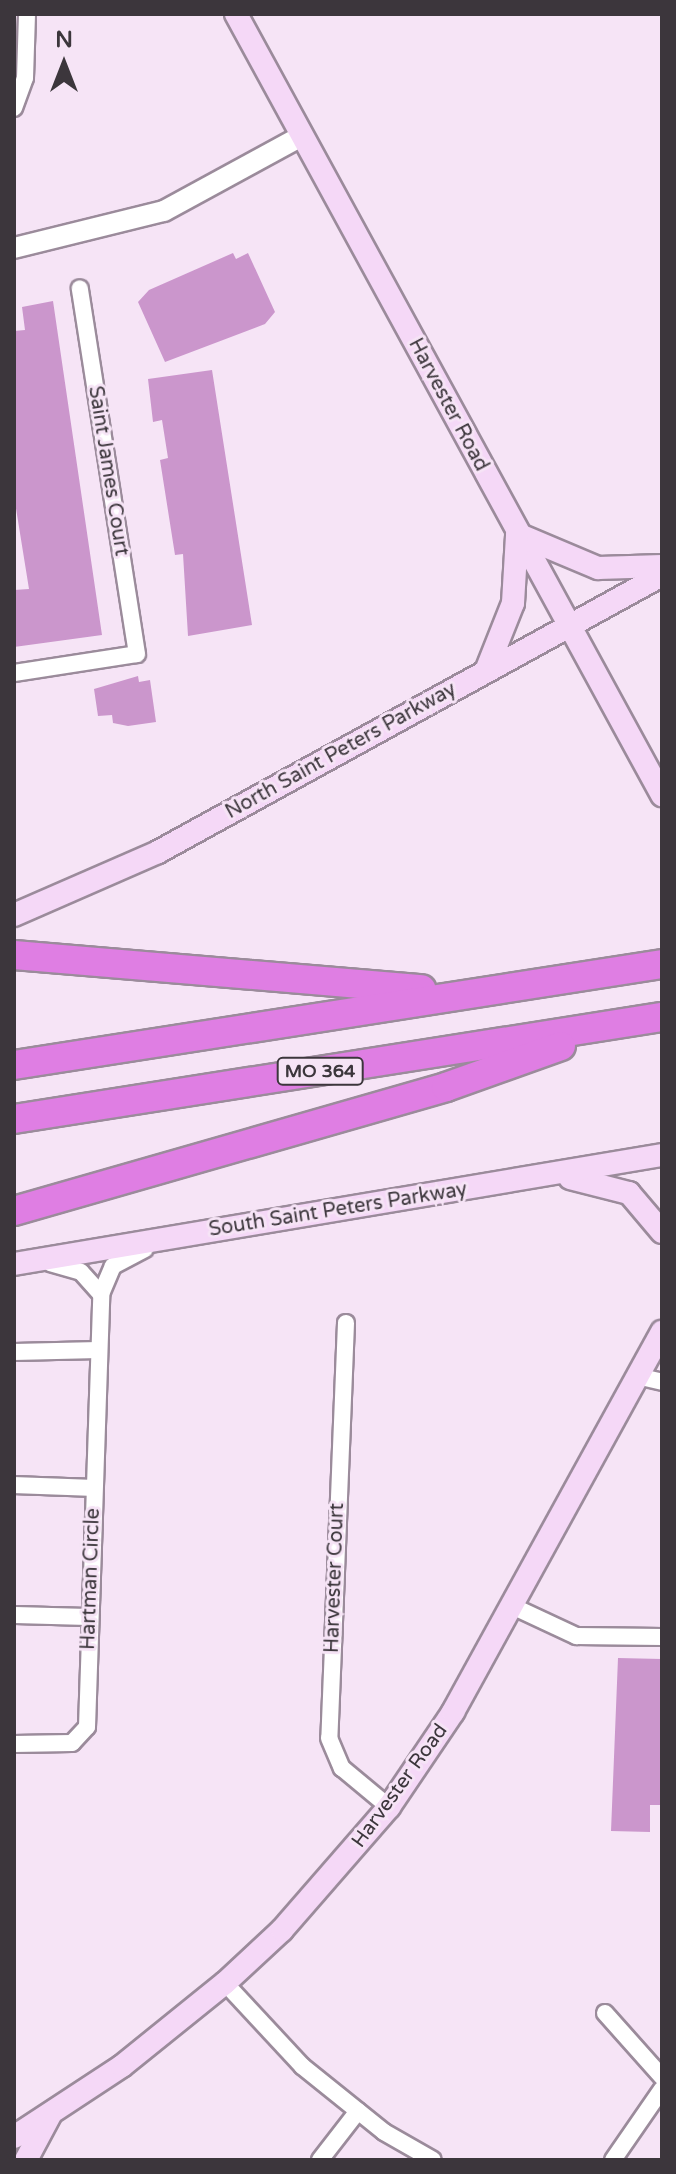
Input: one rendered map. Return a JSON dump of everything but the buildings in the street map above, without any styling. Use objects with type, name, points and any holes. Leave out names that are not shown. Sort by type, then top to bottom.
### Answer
[{"type":"highway","points":[[14,955],[229,979],[483,992]]},
{"type":"highway","points":[[14,1065],[662,964]]},
{"type":"highway","name":"MO 364","points":[[14,1119],[662,1017]]},
{"type":"highway","points":[[14,1211],[446,1087],[625,1023]]},
{"type":"main road","name":"Harvester Road","points":[[236,14],[298,138],[566,627],[662,795]]},
{"type":"main road","points":[[486,671],[513,603],[517,534],[598,568],[662,566]]},
{"type":"main road","name":"North Saint Peters Parkway","points":[[14,915],[158,852],[662,575]]},
{"type":"main road","name":"South Saint Peters Parkway","points":[[21,1263],[662,1155]]},
{"type":"main road","points":[[549,1175],[629,1193],[662,1232]]},
{"type":"main road","name":"Harvester Road","points":[[14,2137],[151,2045],[225,1983],[275,1938],[389,1807],[512,1606],[662,1332]]},
{"type":"main road","points":[[26,2160],[53,2111]]},
{"type":"street","points":[[14,108],[25,78],[27,14]]},
{"type":"street","points":[[14,248],[164,211],[298,138]]},
{"type":"street","name":"Saint James Court","points":[[14,673],[137,654],[80,288]]},
{"type":"street","points":[[21,1263],[68,1265],[101,1294],[113,1266],[164,1239]]},
{"type":"street","name":"Hartman Circle","points":[[14,1744],[82,1738],[101,1294]]},
{"type":"street","name":"Harvester Court","points":[[346,1323],[329,1738],[342,1768],[389,1807]]},
{"type":"street","points":[[14,1352],[99,1350]]},
{"type":"street","points":[[637,1376],[662,1382]]},
{"type":"street","points":[[14,1485],[94,1488]]},
{"type":"street","points":[[512,1606],[576,1636],[662,1637]]},
{"type":"street","points":[[14,1615],[89,1617]]},
{"type":"street","points":[[225,1983],[302,2066],[358,2111],[433,2160]]},
{"type":"street","points":[[605,2013],[662,2077]]},
{"type":"street","points":[[613,2160],[662,2089]]},
{"type":"street","points":[[320,2160],[358,2111]]}]
